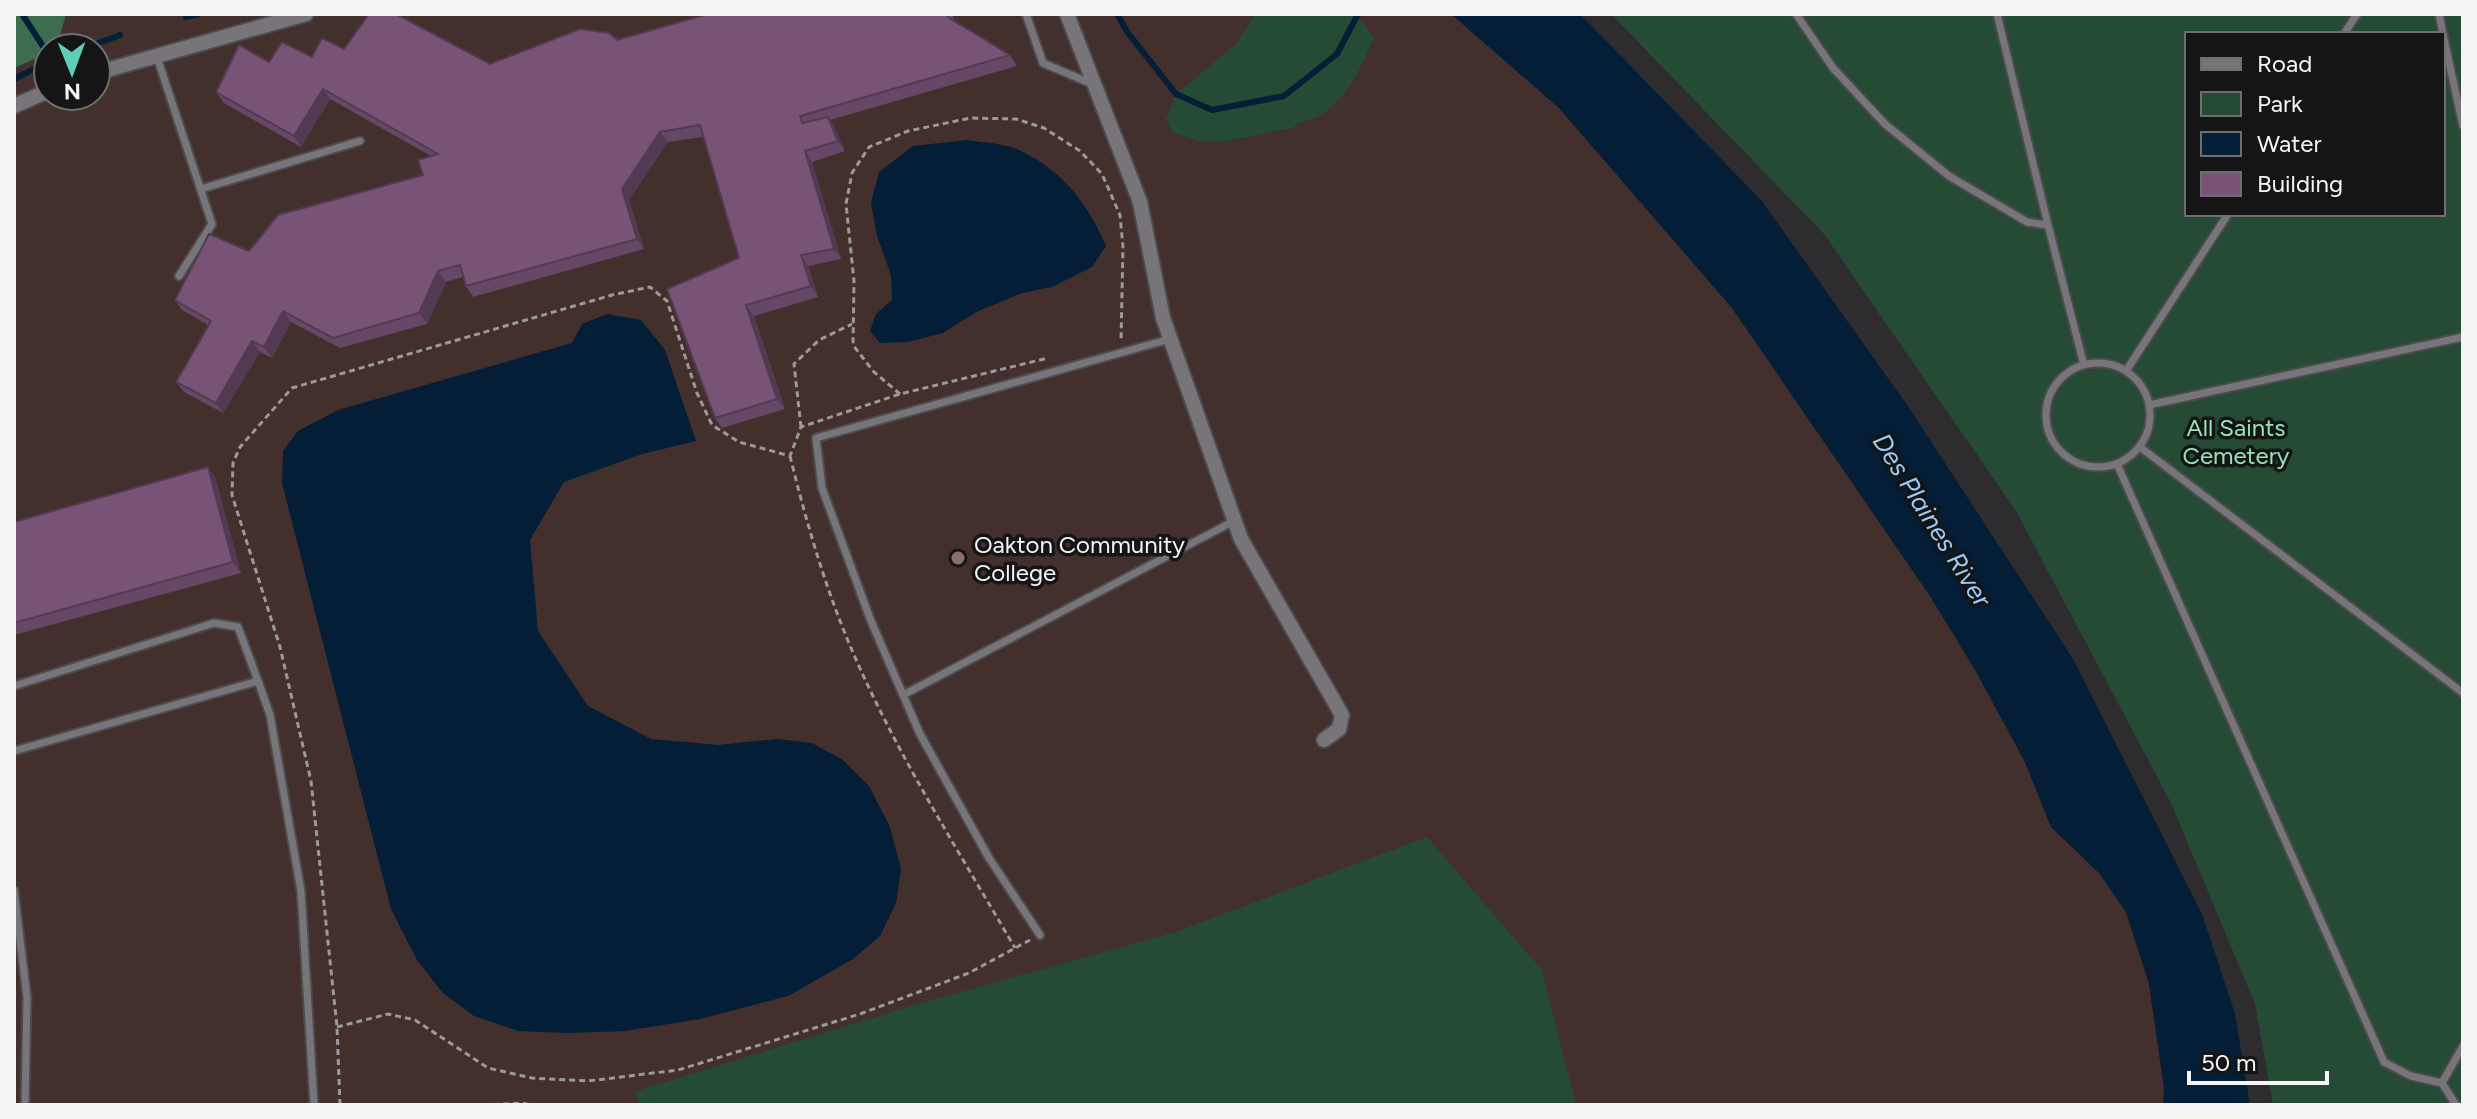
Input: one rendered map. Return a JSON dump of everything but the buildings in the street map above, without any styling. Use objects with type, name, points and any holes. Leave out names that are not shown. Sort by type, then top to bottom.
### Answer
[{"type":"street","points":[[112,69],[306,14]]},
{"type":"street","points":[[1067,14],[1140,202],[1163,318],[1241,539],[1342,715],[1339,729],[1324,740]]},
{"type":"lane","points":[[1026,14],[1043,63],[1094,85]]},
{"type":"lane","points":[[1796,14],[1833,68],[1885,124],[1949,176],[2027,222],[2048,225]]},
{"type":"lane","points":[[1997,14],[2084,365]]},
{"type":"lane","points":[[2345,32],[2357,14]]},
{"type":"lane","points":[[2445,43],[2463,126]]},
{"type":"lane","points":[[157,57],[212,224],[179,276]]},
{"type":"lane","points":[[201,189],[360,141]]},
{"type":"lane","points":[[2126,371],[2227,216]]},
{"type":"lane","points":[[2149,405],[2463,337]]},
{"type":"lane","points":[[1040,935],[989,858],[920,734],[871,621],[822,488],[816,438],[1170,339]]},
{"type":"lane","points":[[2106,364],[2126,371],[2137,380],[2149,405],[2150,419],[2140,447],[2117,464],[2100,468],[2084,466],[2068,459],[2056,447],[2048,432],[2045,415],[2048,398],[2056,384],[2069,372],[2084,365],[2106,364]]},
{"type":"lane","points":[[2140,447],[2463,693]]},
{"type":"lane","points":[[2117,464],[2384,1062],[2411,1076],[2442,1083],[2456,1105]]},
{"type":"lane","points":[[903,695],[1235,521]]},
{"type":"lane","points":[[14,686],[214,623],[238,627],[270,715],[301,891],[314,1105]]},
{"type":"lane","points":[[14,751],[258,681]]},
{"type":"lane","points":[[14,890],[27,997],[25,1105]]},
{"type":"lane","points":[[14,1043],[25,1043]]},
{"type":"lane","points":[[2442,1083],[2463,1046]]},
{"type":"path","points":[[900,394],[873,371],[853,345],[854,281],[846,204],[852,173],[869,147],[908,131],[971,118],[1016,119],[1044,128],[1080,151],[1102,174],[1120,215],[1123,247],[1120,299],[1122,352]]},
{"type":"path","points":[[340,1105],[337,1027],[311,781],[280,647],[232,495],[233,463],[240,447],[292,388],[612,295],[650,287],[667,301],[697,393],[712,425],[739,442],[790,456]]},
{"type":"path","points":[[852,324],[819,340],[794,364],[801,427],[790,456],[806,520],[851,648],[912,771],[1015,948]]},
{"type":"path","points":[[801,427],[900,394],[1048,358]]},
{"type":"path","points":[[337,1027],[388,1014],[415,1020],[488,1068],[532,1078],[588,1081],[678,1070],[845,1019],[969,973],[1040,935]]},
{"type":"path","points":[[483,1105],[532,1105]]},
{"type":"shaded area","name":"Oakton Community College","points":[[14,14],[1451,14],[1559,108],[1732,308],[1930,596],[1974,668],[2025,762],[2051,827],[2099,873],[2126,912],[2149,984],[2164,1088],[2163,1105],[14,1105]]},
{"type":"green space","points":[[14,14],[66,14],[61,32],[32,32],[32,60],[14,68]]},
{"type":"green space","points":[[1255,14],[1356,14],[1374,38],[1347,90],[1331,108],[1317,117],[1293,128],[1224,141],[1199,141],[1173,133],[1166,120],[1176,94],[1236,44]]},
{"type":"green space","name":"All Saints Cemetery","points":[[1611,14],[2463,14],[2463,1105],[2273,1105],[2255,1004],[2171,803],[2016,511],[1824,234]]},
{"type":"green space","points":[[1427,837],[1542,970],[1576,1105],[642,1105],[633,1092],[911,1006],[1175,932]]},
{"type":"water","name":"Des Plaines River","points":[[1451,14],[1580,14],[1761,200],[1907,405],[2073,659],[2202,914],[2235,1014],[2250,1105],[2163,1105],[2164,1088],[2149,984],[2126,912],[2099,873],[2051,827],[2025,762],[1974,668],[1930,596],[1732,308],[1559,108]]},
{"type":"water","points":[[967,140],[1015,148],[1049,168],[1082,203],[1106,246],[1092,267],[1052,287],[1022,293],[976,312],[943,333],[907,342],[880,343],[870,331],[876,314],[892,300],[891,275],[877,236],[871,203],[879,172],[913,146]]},
{"type":"water","points":[[607,314],[641,320],[665,350],[696,441],[642,454],[564,482],[530,540],[538,631],[588,706],[651,739],[719,745],[777,739],[812,743],[843,760],[869,786],[890,827],[901,869],[896,903],[880,936],[853,959],[788,996],[700,1019],[624,1031],[518,1031],[474,1016],[443,993],[417,960],[391,909],[282,483],[283,451],[298,431],[338,410],[572,343],[582,324]]},
{"type":"waterway","points":[[22,14],[34,32]]},
{"type":"waterway","points":[[186,17],[198,14]]},
{"type":"waterway","points":[[1117,14],[1128,33],[1176,94],[1212,110],[1284,96],[1337,54],[1358,14]]},
{"type":"waterway","points":[[112,38],[120,35]]},
{"type":"waterway","points":[[14,79],[32,70]]},
{"type":"place","name":"Oakton Community College","points":[[958,558]]}]
